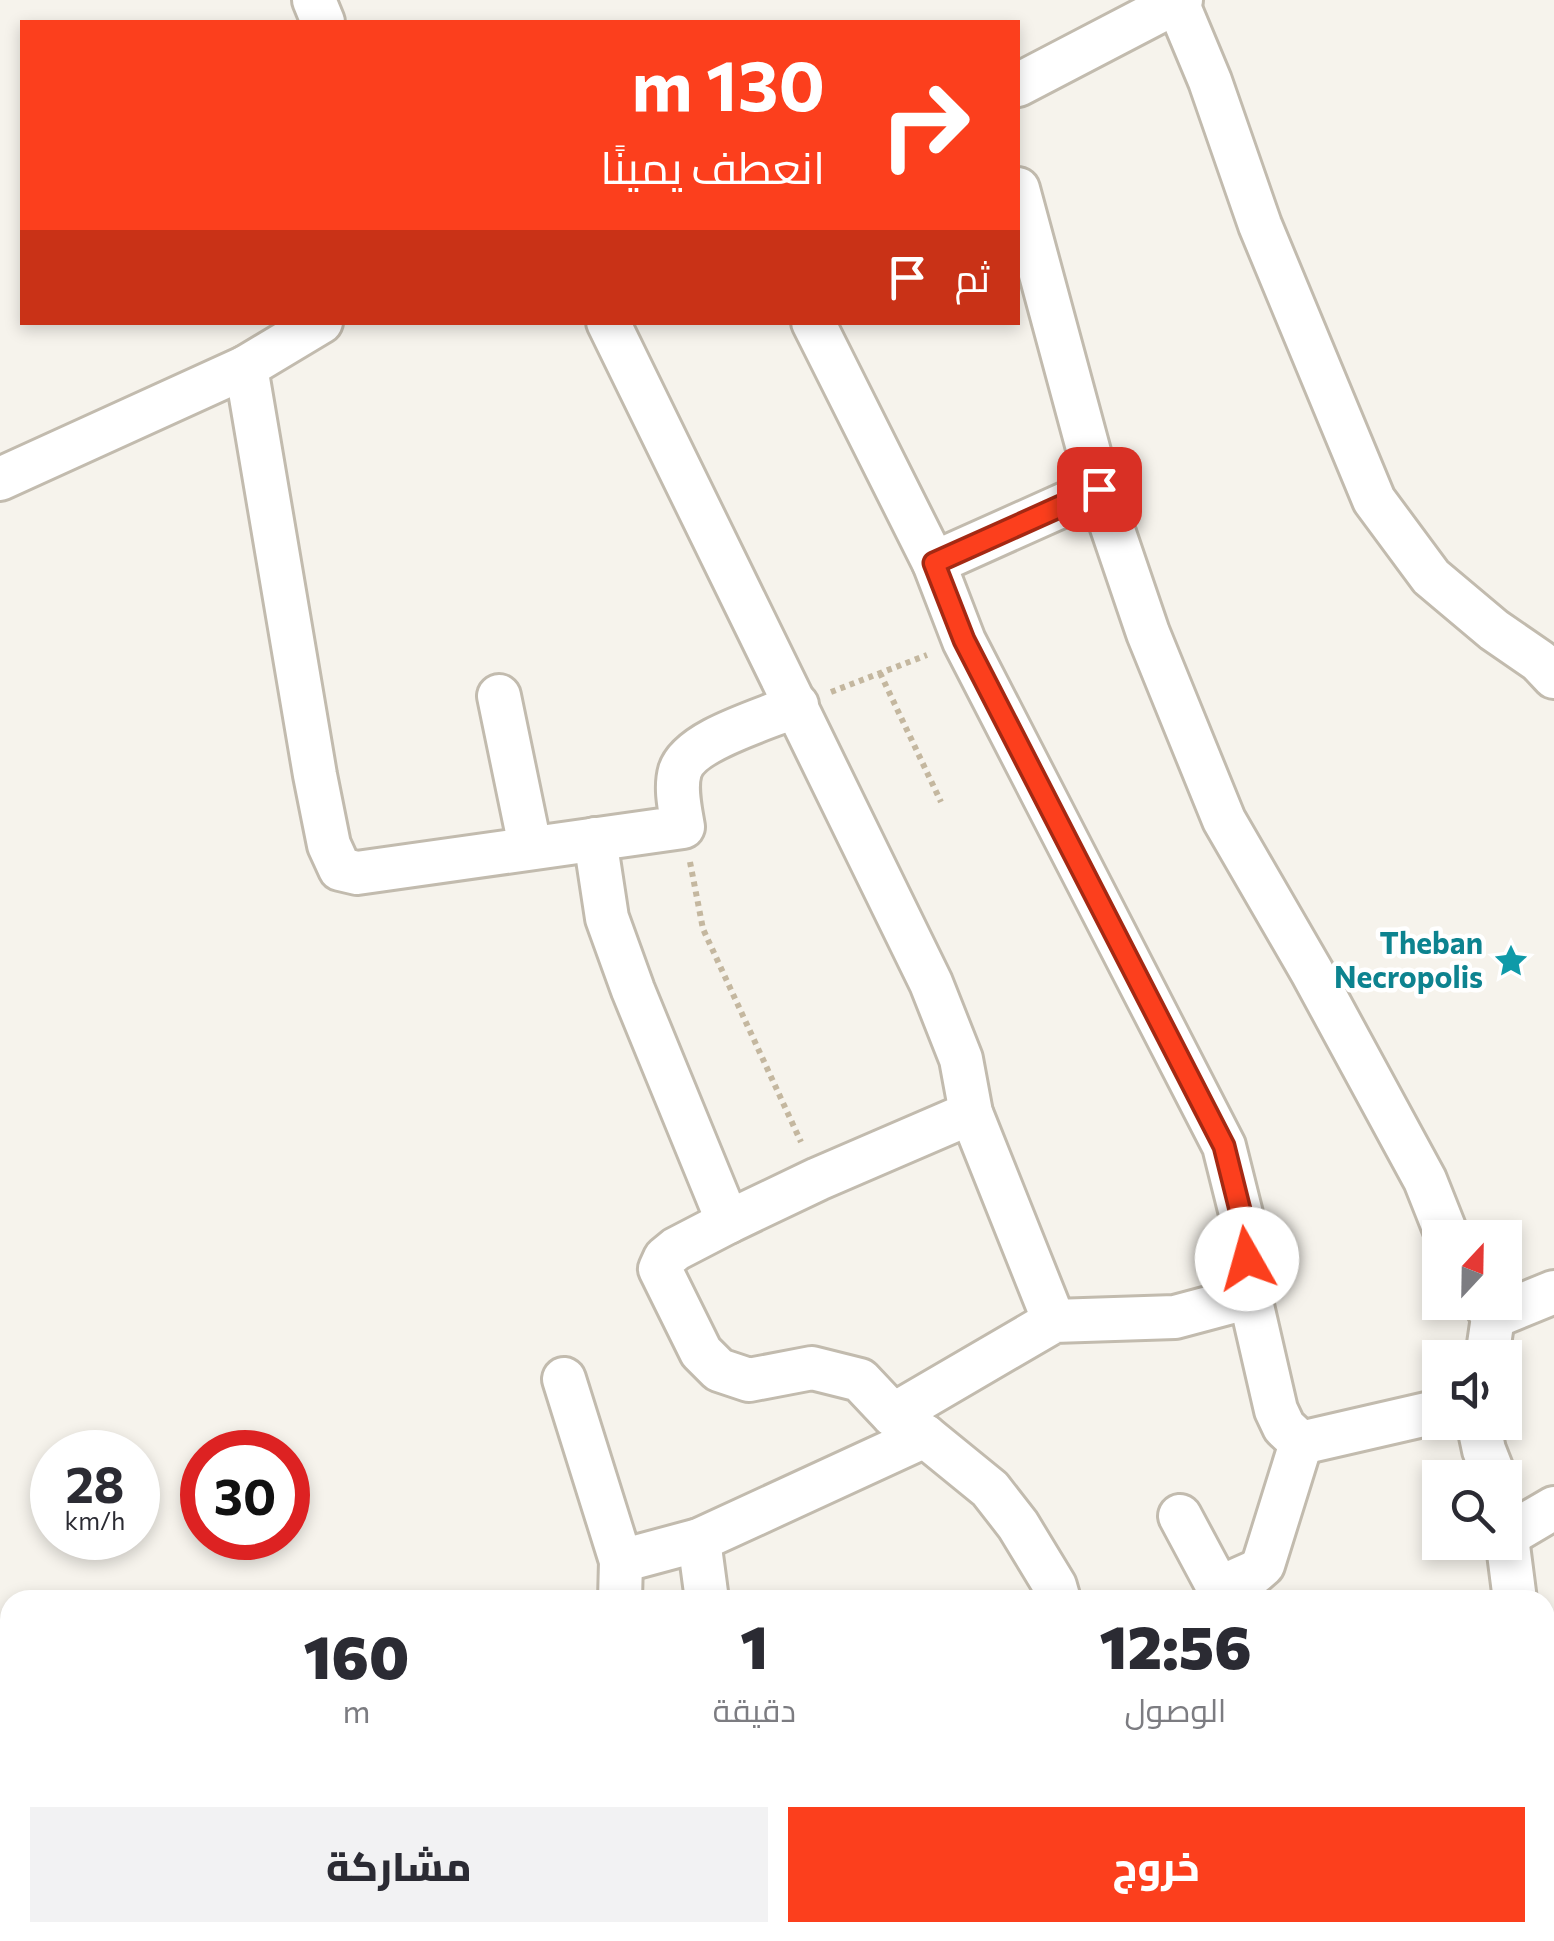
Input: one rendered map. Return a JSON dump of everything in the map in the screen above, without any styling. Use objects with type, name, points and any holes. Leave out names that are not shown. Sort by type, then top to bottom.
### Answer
[{"type":"street","points":[[1020,83],[1179,1],[1260,225],[1374,500],[1431,577],[1554,677]]},
{"type":"street","points":[[1020,197],[1099,489],[1148,633],[1224,820],[1406,1146],[1440,1220]]},
{"type":"street","points":[[0,480],[246,366],[316,325]]},
{"type":"street","points":[[609,325],[931,984],[961,1059],[972,1113],[1054,1320]]},
{"type":"street","points":[[815,325],[934,563],[964,640],[1224,1146],[1243,1222],[1250,1297],[1276,1410],[1284,1427],[1301,1442]]},
{"type":"street","points":[[246,366],[335,865],[357,873],[683,827],[678,793],[680,772],[687,756],[703,745],[797,704]]},
{"type":"street","points":[[934,563],[1099,489]]},
{"type":"street","points":[[500,696],[530,846]]},
{"type":"street","points":[[594,839],[607,918],[728,1222]]},
{"type":"street","points":[[972,1113],[818,1178],[676,1249],[661,1264],[700,1352],[719,1370],[749,1380],[812,1368],[860,1380],[909,1425],[990,1489],[1018,1525],[1055,1590]]},
{"type":"street","points":[[1488,1326],[1554,1292]]},
{"type":"street","points":[[564,1379],[620,1580],[909,1425],[1054,1320],[1175,1316],[1250,1297]]},
{"type":"street","points":[[1301,1442],[1422,1415]]},
{"type":"street","points":[[1228,1590],[1263,1565],[1301,1442]]},
{"type":"street","points":[[1522,1522],[1554,1508]]},
{"type":"street","points":[[1180,1516],[1220,1590]]},
{"type":"street","points":[[699,1540],[706,1590]]},
{"type":"street","points":[[1510,1560],[1514,1590]]},
{"type":"path","points":[[797,704],[964,640]]},
{"type":"path","points":[[880,673],[941,802]]},
{"type":"path","points":[[683,827],[703,929],[818,1178]]},
{"type":"place","name":"Theban Necropolis","points":[[1511,961]]},
{"type":"route","points":[[1099,489],[934,563],[964,640],[1224,1146],[1243,1222],[1247,1259]]}]
